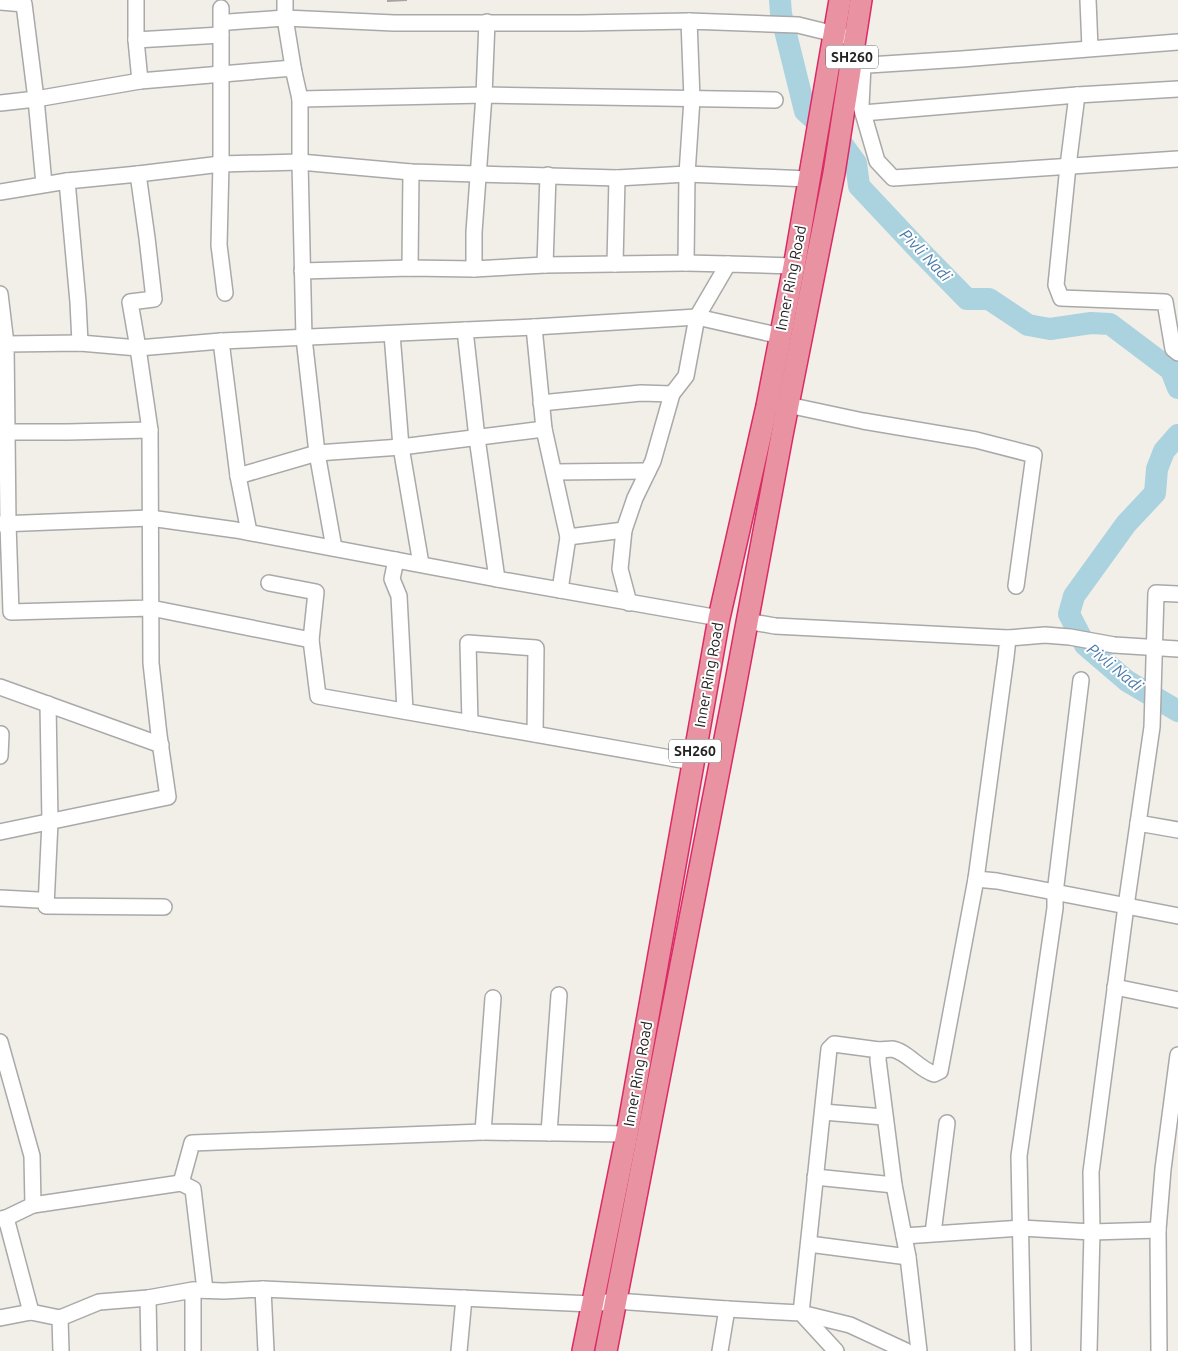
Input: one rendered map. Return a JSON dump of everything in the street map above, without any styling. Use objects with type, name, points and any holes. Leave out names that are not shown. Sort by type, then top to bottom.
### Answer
[{"type":"highway","name":"Inner Ring Road","points":[[583,1351],[627,1134],[720,618],[781,336],[840,0]]},
{"type":"highway","name":"Inner Ring Road","points":[[606,1351],[834,173],[853,113],[857,65],[855,39],[861,0]]},
{"type":"street","points":[[136,0],[136,40],[140,81]]},
{"type":"street","points":[[285,0],[285,18],[300,99],[304,338],[317,453],[334,548]]},
{"type":"street","points":[[0,2],[24,2],[44,184]]},
{"type":"street","points":[[1088,5],[1090,48]]},
{"type":"street","points":[[221,8],[225,28],[220,74],[221,164],[219,245],[225,293]]},
{"type":"street","points":[[136,40],[285,18],[394,23],[689,21],[798,25],[855,39]]},
{"type":"street","points":[[686,263],[687,174],[692,98],[689,21]]},
{"type":"street","points":[[474,269],[474,232],[484,95],[487,22]]},
{"type":"street","points":[[857,65],[962,59],[1178,42]]},
{"type":"street","points":[[0,103],[36,99],[140,81],[293,68],[294,73]]},
{"type":"street","points":[[1178,89],[853,113],[877,161],[893,178],[1178,159]]},
{"type":"street","points":[[300,99],[484,95],[775,100]]},
{"type":"street","points":[[1078,95],[1068,166],[1056,285],[1061,298],[1172,302],[1173,349],[1178,353]]},
{"type":"street","points":[[0,192],[67,181],[221,164],[300,162],[411,172],[617,178],[687,174],[809,179]]},
{"type":"street","points":[[410,268],[411,172]]},
{"type":"street","points":[[0,832],[168,797],[151,663],[150,430],[130,302],[154,299],[138,174]]},
{"type":"street","points":[[545,266],[548,175]]},
{"type":"street","points":[[615,264],[617,178]]},
{"type":"street","points":[[67,181],[80,343]]},
{"type":"street","points":[[302,271],[410,268],[474,269],[686,263],[794,266]]},
{"type":"street","points":[[629,603],[620,569],[624,530],[635,498],[653,461],[672,394],[686,376],[697,317],[728,264]]},
{"type":"street","points":[[0,294],[3,344],[5,612],[151,608],[312,640]]},
{"type":"street","points":[[3,344],[80,343],[138,348],[221,341],[534,327],[697,317],[781,336]]},
{"type":"street","points":[[534,327],[544,429],[568,537],[560,590]]},
{"type":"street","points":[[465,330],[477,438],[497,579]]},
{"type":"street","points":[[392,334],[401,447],[421,564]]},
{"type":"street","points":[[221,341],[238,476],[250,532]]},
{"type":"street","points":[[541,402],[641,393],[672,394]]},
{"type":"street","points":[[788,405],[863,421],[976,440],[1034,455],[1016,586]]},
{"type":"street","points":[[238,476],[317,453],[401,447],[544,429]]},
{"type":"street","points":[[4,432],[150,430]]},
{"type":"street","points":[[554,472],[648,471]]},
{"type":"street","points":[[4,524],[150,518],[250,532],[497,579],[720,618]]},
{"type":"street","points":[[568,537],[624,530]]},
{"type":"street","points":[[396,560],[392,578],[399,596],[404,711]]},
{"type":"street","points":[[269,583],[316,592],[312,640],[318,696],[693,762]]},
{"type":"street","points":[[1089,1351],[1092,1232],[1091,1172],[1152,727],[1156,648],[1156,593],[1178,594]]},
{"type":"street","points":[[747,621],[775,626],[1008,638],[1045,635],[1070,637],[1114,645],[1178,649]]},
{"type":"street","points":[[836,1351],[801,1313],[829,1049],[834,1044],[879,1050],[890,1049],[899,1051],[928,1072],[934,1074],[940,1071],[976,878],[1008,638]]},
{"type":"street","points":[[470,723],[468,643],[536,648],[535,734]]},
{"type":"street","points":[[1023,1351],[1019,1156],[1055,908],[1055,892],[1081,680]]},
{"type":"street","points":[[0,686],[161,745]]},
{"type":"street","points":[[48,704],[50,822],[46,906],[164,907]]},
{"type":"street","points":[[0,756],[1,734]]},
{"type":"street","points":[[1138,824],[1178,830]]},
{"type":"street","points":[[976,878],[1178,916]]},
{"type":"street","points":[[0,898],[38,900]]},
{"type":"street","points":[[1115,986],[1178,1000]]},
{"type":"street","points":[[549,1133],[559,996]]},
{"type":"street","points":[[483,1132],[493,998]]},
{"type":"street","points":[[0,1042],[32,1156],[33,1205]]},
{"type":"street","points":[[879,1050],[878,1060],[884,1117],[894,1185],[908,1257],[919,1351]]},
{"type":"street","points":[[1159,1351],[1158,1230],[1163,1169],[1178,1055]]},
{"type":"street","points":[[823,1112],[884,1117]]},
{"type":"street","points":[[933,1234],[947,1123]]},
{"type":"street","points":[[181,1183],[192,1143],[483,1132],[627,1134]]},
{"type":"street","points":[[815,1177],[894,1185]]},
{"type":"street","points":[[32,1312],[3,1218],[33,1205],[181,1183],[193,1189],[199,1290],[193,1351]]},
{"type":"street","points":[[904,1236],[1021,1228],[1092,1232],[1158,1230]]},
{"type":"street","points":[[809,1244],[908,1257]]},
{"type":"street","points":[[263,1289],[266,1351]]},
{"type":"street","points":[[0,1318],[32,1312],[60,1318],[99,1302],[148,1298],[199,1290],[263,1289],[592,1304],[616,1301],[801,1313],[850,1325],[906,1351]]},
{"type":"street","points":[[148,1298],[150,1351]]},
{"type":"street","points":[[459,1351],[464,1298]]},
{"type":"street","points":[[720,1351],[727,1309]]},
{"type":"street","points":[[60,1318],[61,1351]]},
{"type":"waterway","name":"Pivli Nadi","points":[[780,0],[781,14],[805,111],[842,144],[856,163],[859,186],[967,299],[989,299],[1028,325],[1050,329],[1091,323],[1110,324],[1171,370],[1178,388]]},
{"type":"waterway","name":"Pivli Nadi","points":[[1178,435],[1164,451],[1157,469],[1155,493],[1126,524],[1074,596],[1069,614],[1085,645],[1127,681],[1178,711]]}]
